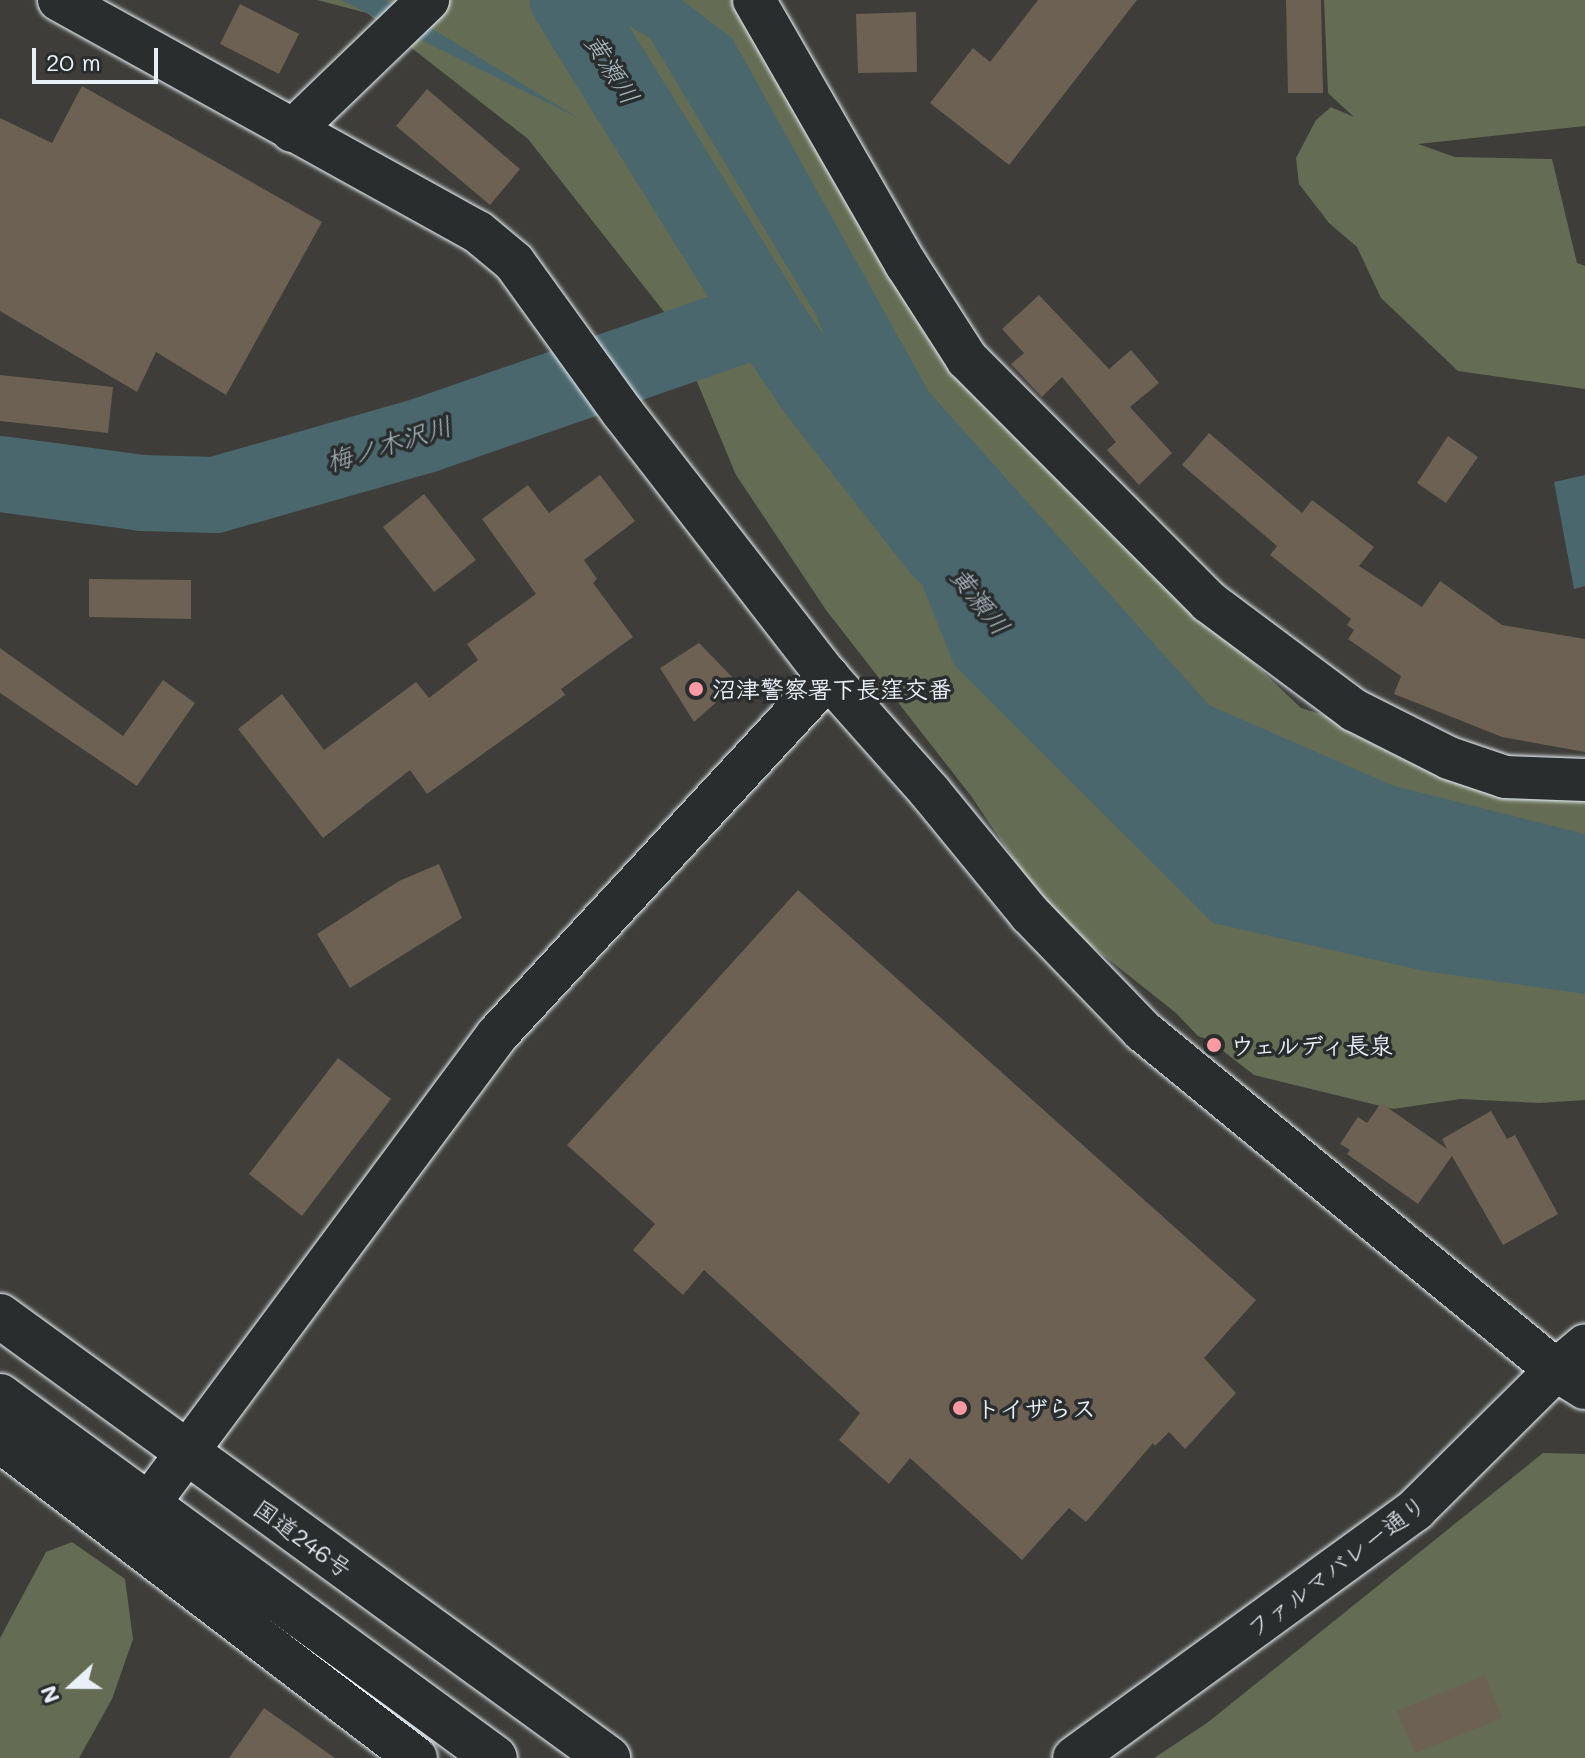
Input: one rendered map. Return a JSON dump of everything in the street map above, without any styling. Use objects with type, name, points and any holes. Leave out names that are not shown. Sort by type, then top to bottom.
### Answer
[{"type":"highway","name":"国道246号","points":[[0,1316],[185,1454],[608,1758]]},
{"type":"highway","points":[[0,1396],[495,1758]]},
{"type":"street","points":[[59,0],[478,232],[514,262],[623,413],[828,677],[930,792],[1030,914],[1143,1031],[1575,1368]]},
{"type":"street","points":[[292,131],[428,0]]},
{"type":"street","points":[[754,0],[906,264],[967,359],[1209,602],[1354,710],[1449,758],[1505,777],[1585,780]]},
{"type":"street","points":[[147,1506],[497,1035],[828,677]]},
{"type":"street","name":"ファルマバレー通り","points":[[1086,1749],[1415,1510],[1575,1368]]},
{"type":"street","points":[[0,1441],[416,1758]]},
{"type":"green space","points":[[317,0],[736,0],[1083,501],[1301,708],[1585,795],[1585,1100],[1539,1103],[1460,1099],[1393,1109],[1254,1075],[1209,1040],[1198,1036],[1176,1013],[1050,913],[971,796],[826,610],[736,475],[672,322],[528,139],[367,13]]},
{"type":"green space","points":[[1324,0],[1585,0],[1585,126],[1418,144],[1455,157],[1552,159],[1577,263],[1585,266],[1585,389],[1458,371],[1381,298],[1357,247],[1329,223],[1299,184],[1296,158],[1316,120],[1331,107],[1354,117],[1328,93]]},
{"type":"green space","points":[[1543,1453],[1585,1454],[1585,1758],[1154,1758],[1207,1723]]},
{"type":"green space","points":[[72,1542],[125,1579],[133,1639],[112,1699],[79,1758],[0,1758],[0,1638],[46,1552]]},
{"type":"water","points":[[341,0],[385,0],[580,119],[367,13]]},
{"type":"water","points":[[583,0],[682,0],[732,38],[929,392],[1209,705],[1394,786],[1585,834],[1585,994],[1424,971],[1213,923],[954,665],[816,315],[650,38]]},
{"type":"water","points":[[1585,475],[1585,586],[1574,589],[1554,482]]},
{"type":"building","points":[[1038,0],[1137,0],[1009,165],[930,103],[973,48],[990,62]]},
{"type":"building","points":[[1286,0],[1321,0],[1323,93],[1288,93]]},
{"type":"building","points":[[240,4],[299,34],[279,74],[220,44]]},
{"type":"building","points":[[916,12],[917,72],[858,73],[856,14]]},
{"type":"building","points":[[82,86],[322,222],[226,395],[156,352],[137,392],[0,311],[0,118],[52,143]]},
{"type":"building","points":[[427,89],[520,169],[490,205],[396,126]]},
{"type":"building","points":[[1039,295],[1109,369],[1131,350],[1159,383],[1130,407],[1172,453],[1139,485],[1107,450],[1116,442],[1062,377],[1042,397],[1011,364],[1024,353],[1002,329]]},
{"type":"building","points":[[0,375],[113,387],[108,433],[0,421]]},
{"type":"building","points":[[1209,433],[1302,513],[1312,500],[1374,547],[1359,566],[1422,607],[1440,581],[1502,625],[1585,639],[1585,752],[1502,737],[1394,694],[1401,676],[1348,639],[1354,630],[1347,625],[1351,619],[1270,555],[1277,546],[1182,465]]},
{"type":"building","points":[[1448,436],[1478,457],[1446,503],[1417,483]]},
{"type":"building","points":[[600,475],[635,521],[584,560],[597,579],[593,583],[633,637],[561,689],[565,695],[427,794],[410,770],[323,838],[238,729],[282,694],[324,750],[416,682],[429,698],[478,660],[467,644],[536,594],[482,519],[528,485],[549,513]]},
{"type":"building","points":[[424,494],[476,560],[434,592],[383,527]]},
{"type":"building","points":[[89,579],[191,580],[191,619],[89,617]]},
{"type":"building","points":[[699,643],[738,683],[694,722],[660,668]]},
{"type":"building","points":[[0,648],[123,736],[163,680],[195,703],[137,786],[0,693]]},
{"type":"building","points":[[439,864],[462,918],[350,988],[317,934],[399,881]]},
{"type":"building","points":[[798,890],[1256,1300],[1204,1358],[1236,1393],[1185,1449],[1169,1432],[1155,1446],[1153,1443],[1086,1522],[1069,1508],[1022,1560],[910,1458],[889,1484],[839,1440],[860,1413],[704,1270],[683,1295],[633,1250],[655,1224],[567,1145]]},
{"type":"building","points":[[338,1058],[391,1099],[302,1216],[249,1174]]},
{"type":"building","points":[[1381,1103],[1447,1149],[1442,1139],[1491,1111],[1507,1139],[1515,1135],[1558,1214],[1503,1245],[1452,1156],[1418,1204],[1347,1154],[1350,1150],[1340,1144],[1358,1117],[1367,1123]]},
{"type":"building","points":[[1485,1675],[1502,1718],[1415,1753],[1397,1711]]},
{"type":"building","points":[[264,1708],[335,1758],[229,1758]]},
{"type":"waterway","name":"黄瀬川","points":[[568,0],[765,317],[816,391],[941,551]]},
{"type":"waterway","name":"梅ノ木沢川","points":[[0,474],[142,493],[215,495],[425,435],[765,317]]},
{"type":"place","name":"沼津警察署下長窪交番","points":[[696,689]]},
{"type":"place","name":"ウェルディ長泉","points":[[1214,1045]]},
{"type":"place","name":"トイザらス","points":[[960,1408]]}]
